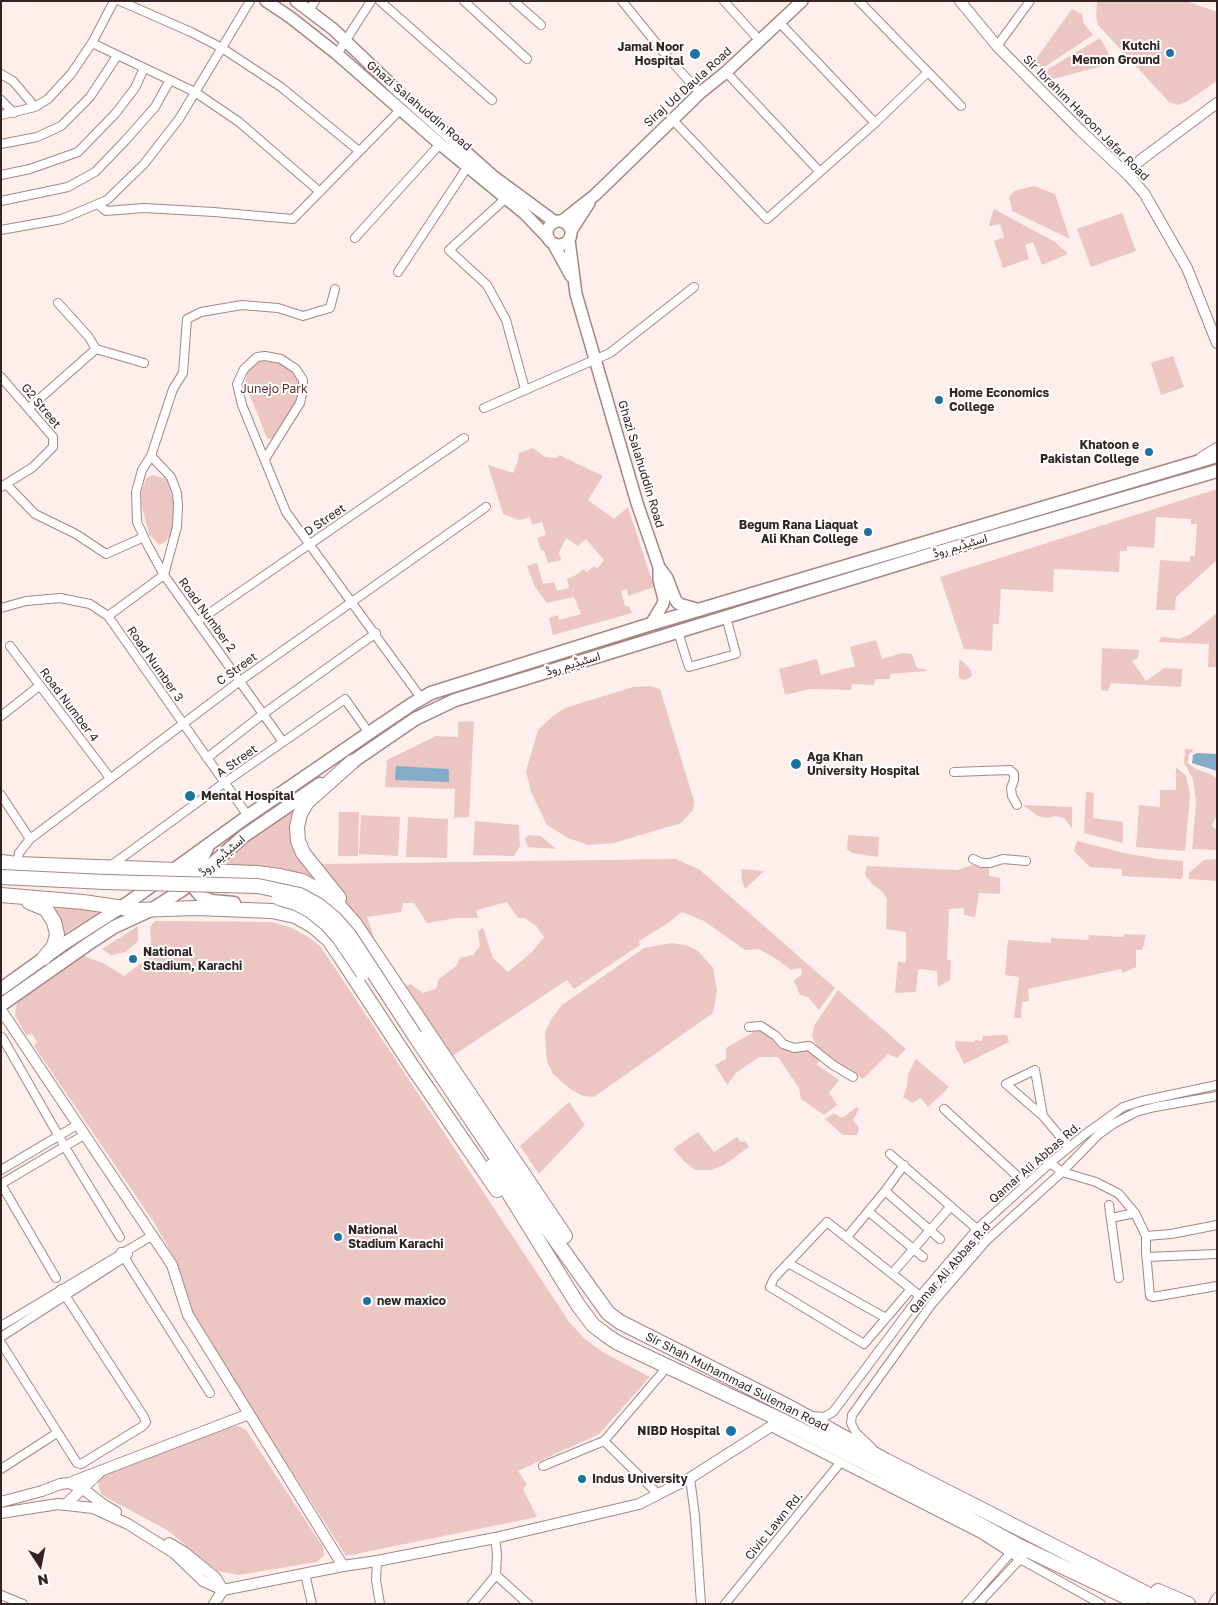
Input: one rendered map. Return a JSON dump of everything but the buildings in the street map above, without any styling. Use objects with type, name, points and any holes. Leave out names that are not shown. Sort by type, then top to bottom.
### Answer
[{"type":"highway","points":[[351,920],[340,899],[303,853],[298,841],[297,827],[300,814],[307,802],[352,762]]},
{"type":"highway","points":[[1,862],[174,870],[198,874],[257,873],[302,881],[322,892],[340,907],[351,920],[566,1238],[595,1294]]},
{"type":"highway","points":[[1,877],[258,886],[300,894],[318,905],[335,919],[348,934],[411,1038]]},
{"type":"highway","points":[[1,886],[258,895],[296,903],[311,911],[327,924],[340,939],[411,1038]]},
{"type":"highway","points":[[1,896],[83,902],[151,910],[196,908],[272,910],[295,916],[313,926],[328,940],[484,1171],[578,1305]]},
{"type":"highway","points":[[1,896],[35,904],[46,909],[54,922],[57,934],[54,946],[44,958]]},
{"type":"highway","name":"Sir Shah Muhammad Suleman Road","points":[[411,1038],[608,1312],[620,1322],[806,1416],[885,1460],[1167,1604]]},
{"type":"highway","name":"Sir Shah Muhammad Suleman Road","points":[[411,1038],[578,1305],[593,1325],[618,1343],[668,1366],[776,1424],[870,1465],[1019,1552],[1057,1563],[1141,1604]]},
{"type":"highway","points":[[1067,1552],[1188,1604]]},
{"type":"highway","points":[[1057,1563],[1095,1589],[1124,1604]]},
{"type":"main road","name":"Ghazi Salahuddin Road","points":[[266,1],[296,21],[337,54],[400,110],[524,213],[551,241],[574,282]]},
{"type":"main road","name":"Ghazi Salahuddin Road","points":[[296,1],[312,6],[346,42],[494,177],[558,221]]},
{"type":"main road","name":"Siraj Ud Daula Road","points":[[558,221],[595,195],[700,92],[726,72],[802,1]]},
{"type":"main road","name":"Siraj Ud Daula Road","points":[[570,235],[595,195]]},
{"type":"main road","points":[[558,221],[567,224],[570,235],[566,244],[560,246],[551,241],[548,228],[558,221]]},
{"type":"main road","name":"Ghazi Salahuddin Road","points":[[570,235],[574,282],[634,494],[659,568],[659,580],[664,599],[651,624]]},
{"type":"main road","name":"اسٹیڈیم روڈ","points":[[1,989],[44,958],[125,906],[248,816],[421,698],[445,688],[651,624],[1217,456]]},
{"type":"main road","name":"اسٹیڈیم روڈ","points":[[1,1005],[114,927],[151,910],[182,890],[198,874],[244,836],[415,719],[439,707],[510,683],[726,617],[1070,513],[1217,471]]},
{"type":"main road","points":[[1067,500],[1070,513]]},
{"type":"main road","name":"Ghazi Salahuddin Road","points":[[659,568],[667,578],[676,601],[700,610]]},
{"type":"main road","points":[[210,843],[198,874],[195,889],[202,897],[212,901],[252,904],[272,910]]},
{"type":"main road","points":[[104,866],[123,879],[127,886],[125,906],[114,927]]},
{"type":"street","points":[[1,115],[34,107],[48,100],[71,74],[92,43],[114,1]]},
{"type":"street","points":[[120,1],[191,32],[222,48],[281,87],[360,151]]},
{"type":"street","points":[[1,230],[62,219],[107,200],[144,164],[178,119],[250,1]]},
{"type":"street","points":[[337,54],[371,1]]},
{"type":"street","points":[[380,1],[492,100]]},
{"type":"street","points":[[464,1],[527,59]]},
{"type":"street","points":[[514,1],[541,25]]},
{"type":"street","points":[[724,1],[760,41]]},
{"type":"street","points":[[859,1],[961,106]]},
{"type":"street","name":"Sir Ibrahim Haroon Jafar Road","points":[[960,1],[997,46],[1080,130],[1129,176],[1144,194],[1187,268],[1217,343]]},
{"type":"street","points":[[997,46],[1030,1]]},
{"type":"street","points":[[625,2],[665,54],[700,92]]},
{"type":"street","points":[[780,23],[875,123]]},
{"type":"street","points":[[92,43],[196,92],[240,122],[320,192]]},
{"type":"street","points":[[1,144],[37,137],[62,126],[90,97],[117,56]]},
{"type":"street","points":[[1,175],[30,169],[78,152],[115,114],[135,88],[144,68]]},
{"type":"street","points":[[726,72],[820,172]]},
{"type":"street","points":[[672,119],[766,219],[875,123],[928,72]]},
{"type":"street","points":[[1,74],[13,81],[34,107]]},
{"type":"street","points":[[1,202],[68,187],[95,172],[154,107],[170,80]]},
{"type":"street","points":[[1,100],[14,113]]},
{"type":"street","points":[[1129,176],[1134,166],[1142,158],[1217,103]]},
{"type":"street","points":[[98,204],[106,211],[144,208],[293,219],[400,110]]},
{"type":"street","points":[[355,238],[440,144]]},
{"type":"street","points":[[398,272],[468,166]]},
{"type":"street","points":[[506,198],[449,250],[487,285],[506,320],[525,389]]},
{"type":"street","points":[[484,408],[610,354],[694,287]]},
{"type":"street","name":"Road Number 2","points":[[283,742],[164,575],[137,522],[136,492],[142,470],[151,456],[173,389],[183,373],[187,319],[201,312],[242,305],[278,308],[303,316],[330,308],[335,289]]},
{"type":"street","points":[[58,303],[88,336],[96,348],[144,363]]},
{"type":"street","points":[[29,408],[96,348]]},
{"type":"street","points":[[265,459],[300,403],[303,391],[303,380],[296,369],[281,359],[265,356],[257,357],[244,369],[237,384],[242,406],[286,512],[376,633],[421,698]]},
{"type":"street","name":"G2 Street","points":[[1,378],[54,437],[52,447],[33,467],[4,485]]},
{"type":"street","name":"D Street","points":[[198,621],[464,438]]},
{"type":"street","points":[[1194,463],[1217,448]]},
{"type":"street","name":"Road Number 2","points":[[151,456],[171,477],[177,493],[177,527],[164,575]]},
{"type":"street","points":[[4,485],[35,514],[76,534],[106,554],[144,537]]},
{"type":"street","name":"C Street","points":[[17,864],[19,853],[30,839],[110,778],[240,681],[486,507]]},
{"type":"street","points":[[108,616],[164,575]]},
{"type":"street","name":"Road Number 3","points":[[1,608],[26,601],[60,598],[90,604],[108,616],[248,816]]},
{"type":"street","points":[[678,632],[689,666],[736,654],[726,617]]},
{"type":"street","points":[[207,758],[263,714],[376,633]]},
{"type":"street","name":"Road Number 4","points":[[10,646],[110,778]]},
{"type":"street","points":[[1,716],[40,686]]},
{"type":"street","name":"A Street","points":[[104,866],[345,699],[369,733]]},
{"type":"street","points":[[954,772],[1010,770],[1014,774],[1011,788],[1012,796],[1017,805]]},
{"type":"street","points":[[1,795],[30,839]]},
{"type":"street","points":[[974,859],[990,864],[1007,859],[1026,861]]},
{"type":"street","points":[[1,1010],[172,1265],[188,1315],[343,1566]]},
{"type":"street","points":[[749,1027],[761,1026],[776,1036],[783,1044],[794,1048],[809,1046],[833,1065],[853,1077]]},
{"type":"street","points":[[2,1037],[59,1137],[120,1237]]},
{"type":"street","points":[[1042,1116],[1035,1070],[1006,1084],[1042,1116],[1069,1147]]},
{"type":"street","name":"Qamar Ali Abbas Rd.","points":[[806,1416],[824,1417],[833,1412],[920,1296],[977,1229],[1050,1163],[1100,1122],[1123,1107],[1142,1100],[1217,1085]]},
{"type":"street","name":"Qamar Ali Abbas R.d","points":[[885,1460],[856,1433],[851,1423],[852,1415],[931,1305],[987,1240],[1062,1172],[1098,1135],[1126,1117],[1155,1107],[1217,1096]]},
{"type":"street","points":[[944,1109],[1026,1184]]},
{"type":"street","points":[[1,1170],[59,1137],[77,1124]]},
{"type":"street","points":[[56,1278],[1,1184],[84,1135]]},
{"type":"street","points":[[890,1154],[977,1229]]},
{"type":"street","points":[[1050,1163],[1062,1172],[1096,1182],[1119,1194],[1135,1213],[1146,1236],[1149,1293],[1153,1297],[1217,1286]]},
{"type":"street","points":[[848,1238],[886,1191],[904,1165]]},
{"type":"street","points":[[886,1191],[940,1238]]},
{"type":"street","points":[[1109,1205],[1119,1278]]},
{"type":"street","points":[[896,1269],[951,1206]]},
{"type":"street","points":[[869,1212],[923,1257]]},
{"type":"street","points":[[1111,1218],[1135,1213]]},
{"type":"street","points":[[911,1289],[864,1344],[770,1287],[774,1278],[827,1222],[920,1296]]},
{"type":"street","points":[[1146,1236],[1171,1234],[1217,1225]]},
{"type":"street","points":[[1,1326],[63,1292],[153,1235]]},
{"type":"street","points":[[1147,1257],[1217,1254]]},
{"type":"street","points":[[123,1255],[210,1393]]},
{"type":"street","points":[[788,1263],[886,1318]]},
{"type":"street","points":[[1,1337],[63,1292]]},
{"type":"street","points":[[1,1343],[77,1463],[80,1464],[143,1426],[146,1422],[63,1292]]},
{"type":"street","points":[[900,1322],[912,1330]]},
{"type":"street","points":[[544,1466],[604,1441],[668,1366]]},
{"type":"street","points":[[1,1502],[69,1483],[249,1414]]},
{"type":"street","points":[[1,1513],[62,1505],[93,1508],[128,1524],[174,1553],[202,1581],[223,1590],[495,1538],[639,1504],[690,1478],[776,1424],[840,1463],[1019,1552],[1101,1604]]},
{"type":"street","points":[[1,1470],[57,1433]]},
{"type":"street","points":[[604,1441],[659,1495]]},
{"type":"street","name":"Civic Lawn Rd.","points":[[725,1604],[840,1463]]},
{"type":"street","points":[[62,1505],[83,1489],[102,1470]]},
{"type":"street","points":[[690,1478],[695,1516],[700,1604]]},
{"type":"street","points":[[93,1479],[95,1498]]},
{"type":"street","points":[[69,1483],[83,1489],[104,1505],[184,1552],[216,1578],[223,1590]]},
{"type":"street","points":[[53,1487],[51,1496],[62,1505]]},
{"type":"street","points":[[472,1604],[496,1575],[497,1554],[495,1538]]},
{"type":"street","points":[[966,1604],[1019,1552]]},
{"type":"street","points":[[978,1604],[1019,1552]]},
{"type":"street","points":[[377,1561],[376,1580],[380,1604]]},
{"type":"street","points":[[305,1574],[312,1604]]},
{"type":"street","points":[[496,1575],[528,1604]]},
{"type":"street","points":[[214,1604],[223,1590]]},
{"type":"street","points":[[1,1595],[24,1604]]},
{"type":"street","points":[[1213,1604],[1217,1597]]},
{"type":"green space","name":"Kutchi Memon Ground","points":[[1097,1],[1186,1],[1217,12],[1217,81],[1186,102],[1178,105],[1169,102],[1098,25],[1096,16]]},
{"type":"green space","points":[[1072,9],[1082,14],[1084,24],[1093,35],[1040,70],[1033,63]]},
{"type":"green space","points":[[1100,38],[1114,63],[1049,80],[1043,72]]},
{"type":"green space","points":[[1034,186],[1055,194],[1070,239],[1012,211],[1009,197],[1014,191]]},
{"type":"green space","points":[[994,209],[1055,242],[1068,254],[1042,265],[1033,242],[1025,245],[1029,259],[1003,268],[994,241],[1004,237],[1000,224],[990,226],[989,224]]},
{"type":"green space","points":[[1122,213],[1136,251],[1091,267],[1077,229]]},
{"type":"green space","points":[[1173,356],[1184,387],[1161,395],[1151,363]]},
{"type":"green space","name":"Junejo Park","points":[[272,360],[283,364],[293,372],[299,382],[300,393],[293,409],[277,435],[272,439],[267,438],[245,383],[248,371],[254,364]]},
{"type":"green space","points":[[533,448],[545,457],[557,458],[559,455],[603,476],[588,500],[614,519],[628,507],[654,587],[628,596],[627,589],[621,591],[625,606],[629,606],[632,613],[553,635],[549,618],[558,615],[559,620],[581,614],[574,597],[547,603],[535,587],[527,566],[537,563],[543,584],[554,582],[557,591],[569,588],[567,579],[583,569],[587,572],[594,566],[597,569],[604,560],[586,539],[578,546],[566,538],[559,552],[561,560],[548,563],[544,550],[541,550],[537,538],[546,535],[542,522],[532,525],[530,517],[519,520],[503,514],[488,465],[513,473],[519,453]]},
{"type":"green space","points":[[152,475],[167,479],[175,502],[173,526],[170,536],[159,545],[149,534],[141,503],[142,490],[146,479]]},
{"type":"green space","points":[[1217,489],[1217,560],[1176,597],[1175,610],[1156,610],[1160,560],[1190,562],[1190,556],[1195,556],[1197,524],[1191,524],[1191,519],[1156,517],[1154,548],[1127,546],[1127,551],[1120,551],[1119,572],[1054,569],[1053,592],[1001,589],[999,624],[993,624],[992,651],[964,649],[940,577]]},
{"type":"green space","points":[[1217,613],[1217,667],[1208,667],[1209,644],[1158,642],[1162,637],[1179,639],[1191,634]]},
{"type":"green space","points":[[876,640],[882,659],[902,653],[912,654],[917,668],[925,669],[926,671],[890,674],[890,679],[875,679],[874,685],[852,684],[851,690],[810,689],[785,695],[779,669],[817,659],[821,675],[855,666],[850,647]]},
{"type":"green space","points":[[1102,648],[1139,650],[1138,658],[1132,661],[1146,681],[1164,668],[1182,669],[1181,687],[1111,683],[1108,691],[1101,690]]},
{"type":"green space","points":[[961,660],[971,670],[972,676],[962,680],[959,677],[959,661]]},
{"type":"green space","points":[[649,686],[660,689],[694,801],[693,810],[681,823],[614,843],[588,845],[568,838],[547,825],[531,792],[526,771],[538,730],[565,708],[633,687]]},
{"type":"green space","points":[[474,721],[469,817],[454,818],[455,789],[385,787],[387,760],[436,736],[458,737],[458,722]]},
{"type":"green space","points":[[1185,749],[1194,750],[1189,754],[1188,763],[1217,779],[1217,814],[1212,826],[1217,830],[1217,850],[1192,849],[1196,801],[1193,779],[1184,763]]},
{"type":"green space","points":[[1176,767],[1186,776],[1190,795],[1185,851],[1136,847],[1139,805],[1160,807],[1160,790],[1176,790]]},
{"type":"green space","points":[[1086,792],[1094,793],[1093,818],[1123,822],[1123,843],[1084,833]]},
{"type":"green space","points":[[1023,805],[1072,807],[1072,828],[1064,818],[1038,816]]},
{"type":"green space","points":[[287,811],[293,814],[302,862],[316,882],[292,871],[276,867],[226,870],[225,867],[231,856]]},
{"type":"green space","points":[[339,812],[359,812],[358,856],[338,856]]},
{"type":"green space","points":[[361,815],[400,817],[398,856],[359,854]]},
{"type":"green space","points":[[408,817],[448,819],[447,858],[406,857]]},
{"type":"green space","points":[[475,821],[519,825],[520,846],[514,856],[473,855]]},
{"type":"green space","points":[[528,835],[541,836],[556,849],[528,847],[525,839]]},
{"type":"green space","points":[[848,835],[879,837],[878,857],[852,853],[847,849]]},
{"type":"green space","points":[[1077,841],[1124,853],[1183,861],[1183,876],[1181,879],[1122,876],[1122,869],[1090,867],[1074,851]]},
{"type":"green space","points":[[676,859],[700,870],[835,988],[819,1010],[808,997],[800,995],[794,981],[802,974],[801,968],[791,970],[759,949],[745,950],[704,921],[682,912],[639,941],[640,945],[574,989],[567,980],[451,1057],[404,988],[410,984],[423,993],[436,989],[439,979],[456,966],[460,958],[473,955],[480,946],[478,931],[483,928],[493,958],[508,972],[532,952],[544,937],[536,926],[525,918],[518,918],[507,902],[476,910],[478,918],[456,918],[427,923],[414,903],[403,903],[401,912],[367,917],[378,949],[320,864]]},
{"type":"green space","points":[[1217,859],[1217,881],[1189,879],[1189,873],[1204,860]]},
{"type":"green space","points":[[972,865],[989,868],[989,876],[1000,878],[1000,894],[979,893],[975,917],[964,915],[964,908],[949,909],[947,960],[951,960],[950,980],[938,987],[937,971],[918,969],[916,992],[895,993],[898,961],[906,963],[906,932],[886,929],[887,899],[882,891],[873,885],[865,875],[867,866],[957,870]]},
{"type":"green space","points":[[741,869],[764,871],[745,889]]},
{"type":"green space","points":[[49,908],[104,909],[62,933]]},
{"type":"green space","name":"National Stadium Karachi","points":[[155,921],[272,922],[292,928],[321,947],[570,1323],[585,1339],[604,1353],[650,1377],[599,1434],[518,1471],[527,1484],[523,1489],[537,1517],[346,1556],[192,1315],[177,1263],[155,1224],[34,1046],[37,1042],[32,1034],[26,1035],[15,1015],[17,1002],[84,956],[105,964],[124,976],[152,955],[150,927]]},
{"type":"green space","points":[[138,926],[138,941],[126,952],[111,955],[102,949]]},
{"type":"green space","points":[[1124,934],[1146,935],[1142,950],[1136,950],[1136,967],[1123,973],[1121,969],[1028,989],[1029,1001],[1022,1002],[1021,1018],[1014,1018],[1019,977],[1005,975],[1008,940],[1051,943],[1051,938],[1088,940],[1089,935],[1123,937]]},
{"type":"green space","points":[[672,943],[686,945],[698,951],[713,968],[717,991],[713,1013],[594,1097],[583,1096],[570,1089],[553,1074],[547,1061],[545,1032],[552,1018],[562,1005],[644,948]]},
{"type":"green space","points":[[838,990],[906,1049],[897,1058],[888,1054],[863,1079],[835,1063],[818,1049],[812,1036],[814,1026]]},
{"type":"green space","points":[[757,1030],[770,1034],[778,1045],[794,1051],[808,1050],[820,1059],[817,1065],[839,1080],[829,1093],[837,1105],[824,1115],[801,1099],[799,1088],[778,1057],[759,1057],[736,1073],[727,1085],[715,1065],[726,1059],[726,1048]]},
{"type":"green space","points":[[1007,1035],[1009,1042],[964,1064],[955,1046],[956,1041],[974,1042],[975,1040],[982,1041],[983,1036]]},
{"type":"green space","points":[[916,1059],[949,1087],[928,1107],[921,1098],[912,1103],[903,1097],[907,1086],[908,1074]]},
{"type":"green space","points":[[569,1102],[585,1125],[539,1174],[520,1146]]},
{"type":"green space","points":[[857,1107],[859,1109],[853,1120],[859,1128],[857,1135],[843,1135],[825,1119],[834,1113],[842,1118]]},
{"type":"green space","points":[[698,1132],[714,1152],[737,1137],[741,1142],[745,1141],[749,1147],[724,1165],[711,1170],[695,1170],[673,1149]]},
{"type":"green space","points":[[239,1426],[246,1430],[323,1547],[324,1555],[317,1562],[239,1575],[217,1571],[167,1530],[102,1495],[98,1480],[102,1473],[230,1427]]},
{"type":"water","points":[[1197,753],[1217,754],[1217,771],[1192,763],[1193,755]]},
{"type":"water","points":[[396,766],[449,769],[449,782],[395,780]]},
{"type":"place","name":"Kutchi Memon Ground","points":[[1170,53]]},
{"type":"place","name":"Jamal Noor Hospital","points":[[695,54]]},
{"type":"place","name":"Home Economics College","points":[[939,400]]},
{"type":"place","name":"Khatoon e Pakistan College","points":[[1149,452]]},
{"type":"place","name":"Begum Rana Liaquat Ali Khan College","points":[[868,532]]},
{"type":"place","name":"Aga Khan University Hospital","points":[[796,764]]},
{"type":"place","name":"Mental Hospital","points":[[190,796]]},
{"type":"place","name":"National Stadium, Karachi","points":[[133,959]]},
{"type":"place","name":"National Stadium Karachi","points":[[338,1237]]},
{"type":"place","name":"new maxico","points":[[367,1301]]},
{"type":"place","name":"NIBD Hospital","points":[[731,1431]]},
{"type":"place","name":"Indus University","points":[[582,1479]]}]
